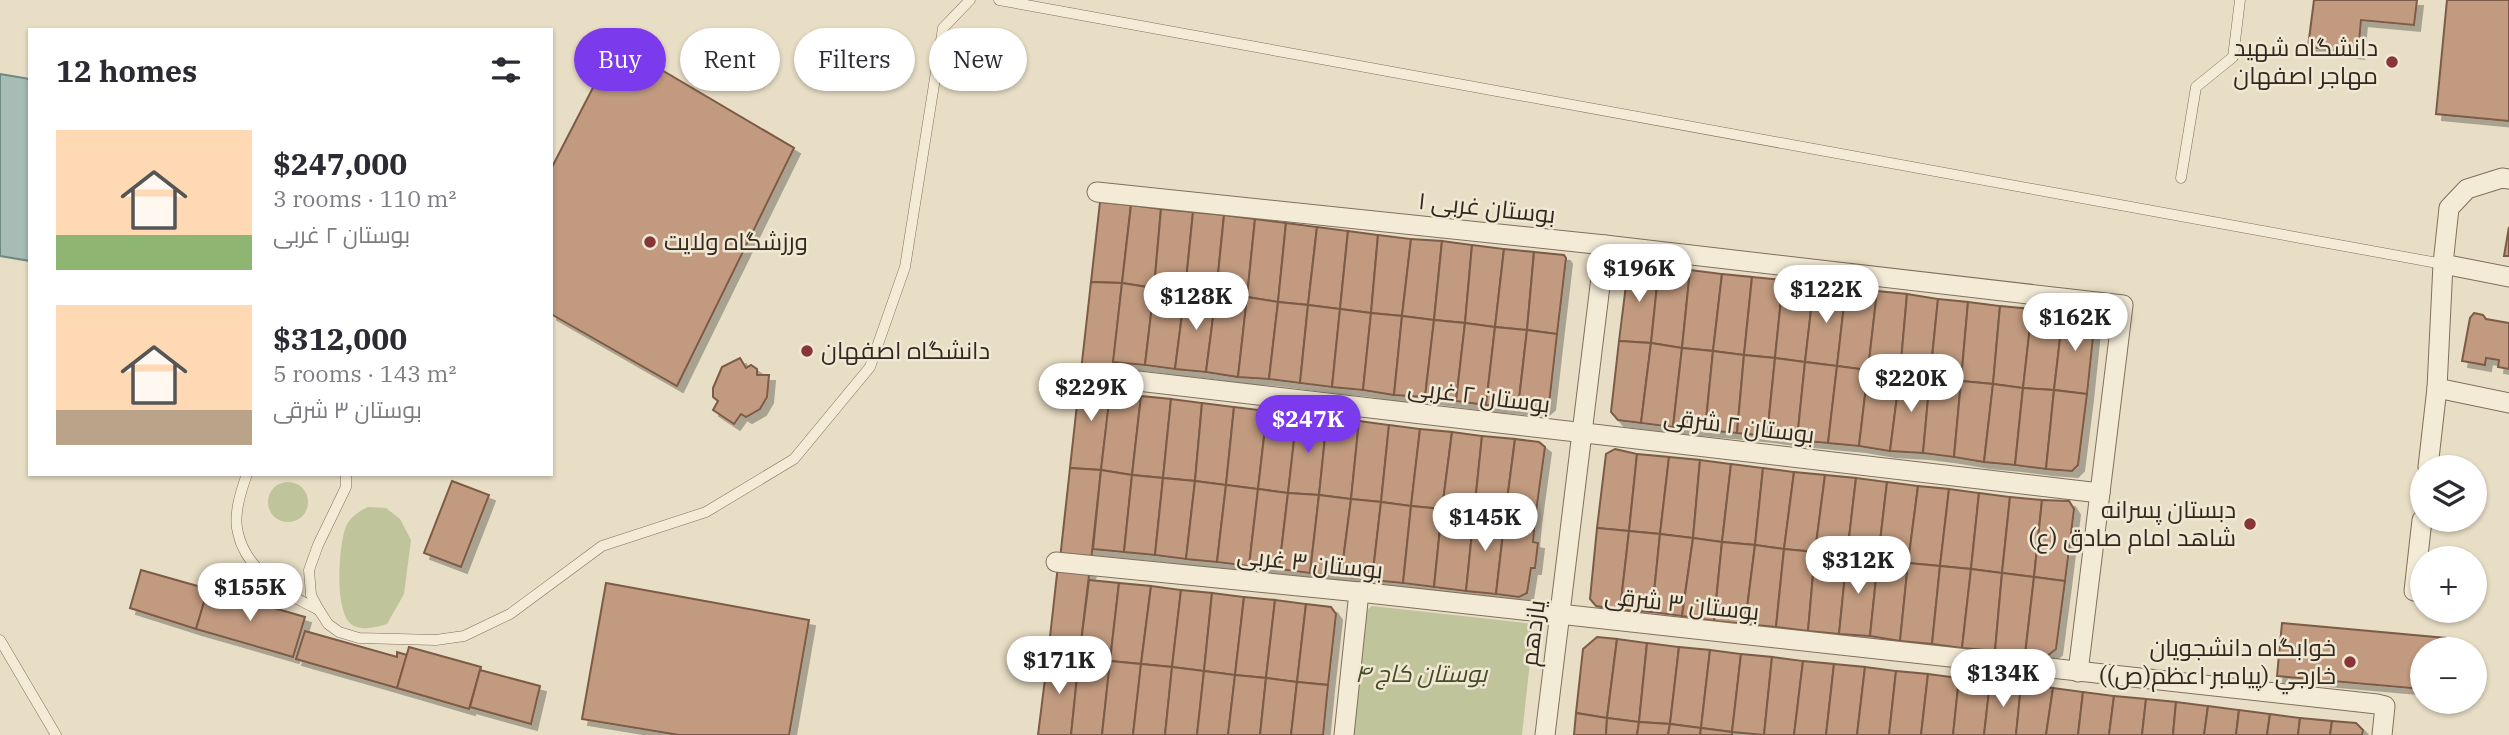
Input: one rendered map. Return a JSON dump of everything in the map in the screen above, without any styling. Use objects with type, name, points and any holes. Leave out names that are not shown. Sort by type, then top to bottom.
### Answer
[{"type":"street","points":[[2429,455],[2437,388],[2443,264],[2449,208],[2467,189],[2501,178],[2509,179]]},
{"type":"street","name":"بوستان غربی ۱","points":[[1097,192],[1605,245],[2123,304],[2100,493]]},
{"type":"street","name":"یازدهم","points":[[1545,735],[1605,245]]},
{"type":"street","points":[[2443,264],[2509,276]]},
{"type":"street","name":"بوستان ۲ غربی","points":[[1078,374],[1582,432]]},
{"type":"street","points":[[2437,388],[2509,403]]},
{"type":"street","name":"بوستان ۲ شرقی","points":[[1582,432],[2100,493]]},
{"type":"street","points":[[2078,672],[2100,493]]},
{"type":"street","name":"بوستان ۳ غربی","points":[[1056,562],[1359,592],[1559,616]]},
{"type":"street","points":[[1344,735],[1359,592]]},
{"type":"street","name":"بوستان ۳ شرقی","points":[[1559,616],[2385,706],[2382,735]]},
{"type":"lane","points":[[346,476],[346,487],[309,570],[312,595],[319,610],[328,624],[339,632],[359,638],[436,640],[464,636],[510,614],[602,547],[706,512],[794,458],[870,368],[905,267],[943,28],[970,0]]},
{"type":"lane","points":[[999,0],[2443,264]]},
{"type":"lane","points":[[2181,178],[2196,87],[2233,57],[2239,0]]},
{"type":"lane","points":[[246,476],[240,496],[237,532],[246,554],[268,579],[294,598],[319,610]]},
{"type":"lane","points":[[0,640],[56,735]]},
{"type":"green space","points":[[288,482],[296,483],[302,488],[307,494],[307,510],[302,516],[296,521],[288,522],[280,521],[274,516],[269,510],[268,502],[269,494],[274,488],[280,483]]},
{"type":"green space","points":[[368,507],[386,508],[400,519],[411,540],[404,594],[387,624],[364,628],[351,624],[346,617],[339,578],[347,525],[354,516]]},
{"type":"green space","name":"بوستان کاج ۴","points":[[1372,606],[1534,624],[1522,735],[1349,735],[1363,613]]},
{"type":"water","points":[[0,74],[28,79],[28,261],[0,256]]},
{"type":"building","points":[[2314,0],[2417,0],[2414,25],[2361,20],[2358,53],[2308,47]]},
{"type":"building","points":[[2447,0],[2509,0],[2509,121],[2436,114]]},
{"type":"building","name":"ورزشگاه ولایت","points":[[666,72],[680,81],[680,91],[697,91],[794,148],[677,386],[553,315],[553,165],[591,91],[666,91]]},
{"type":"building","points":[[1100,202],[1131,205],[1122,283],[1091,282]]},
{"type":"building","points":[[1131,205],[1161,209],[1154,288],[1122,283]]},
{"type":"building","points":[[1161,209],[1193,212],[1185,291],[1154,288]]},
{"type":"building","points":[[1193,212],[1224,215],[1216,294],[1185,291]]},
{"type":"building","points":[[1224,215],[1255,219],[1247,297],[1216,294]]},
{"type":"building","points":[[1255,219],[1286,223],[1278,302],[1247,297]]},
{"type":"building","points":[[1286,223],[1317,227],[1308,305],[1278,302]]},
{"type":"building","points":[[1317,227],[1348,231],[1340,309],[1308,305]]},
{"type":"building","points":[[2509,227],[2509,256],[2504,256]]},
{"type":"building","points":[[1348,231],[1378,235],[1371,313],[1340,309]]},
{"type":"building","points":[[1378,235],[1411,239],[1402,316],[1371,313]]},
{"type":"building","points":[[1411,239],[1442,241],[1434,320],[1402,316]]},
{"type":"building","points":[[1442,241],[1472,245],[1465,323],[1434,320]]},
{"type":"building","points":[[1472,245],[1504,249],[1495,327],[1465,323]]},
{"type":"building","points":[[1504,249],[1534,252],[1527,330],[1495,327]]},
{"type":"building","points":[[1534,252],[1564,255],[1566,258],[1557,334],[1527,330]]},
{"type":"building","points":[[1635,264],[1659,266],[1651,343],[1619,341],[1628,269]]},
{"type":"building","points":[[1659,266],[1690,270],[1682,348],[1651,343]]},
{"type":"building","points":[[1690,270],[1722,274],[1713,351],[1682,348]]},
{"type":"building","points":[[1722,274],[1752,277],[1744,355],[1713,351]]},
{"type":"building","points":[[1752,277],[1783,280],[1775,358],[1744,355]]},
{"type":"building","points":[[1783,280],[1814,284],[1805,362],[1775,358]]},
{"type":"building","points":[[1091,282],[1122,283],[1112,374],[1081,371]]},
{"type":"building","points":[[1122,283],[1154,288],[1145,365],[1113,362]]},
{"type":"building","points":[[1814,284],[1846,287],[1837,366],[1805,362]]},
{"type":"building","points":[[1846,287],[1877,291],[1868,370],[1837,366]]},
{"type":"building","points":[[1154,288],[1185,291],[1175,369],[1145,365]]},
{"type":"building","points":[[1185,291],[1216,294],[1206,372],[1175,369]]},
{"type":"building","points":[[1877,291],[1907,294],[1900,373],[1868,370]]},
{"type":"building","points":[[1216,294],[1247,297],[1238,377],[1206,372]]},
{"type":"building","points":[[1907,294],[1938,299],[1930,377],[1900,373]]},
{"type":"building","points":[[1247,297],[1278,302],[1269,379],[1238,377]]},
{"type":"building","points":[[1938,299],[1968,302],[1961,381],[1930,377]]},
{"type":"building","points":[[1278,302],[1308,305],[1300,383],[1269,379]]},
{"type":"building","points":[[1968,302],[2000,306],[1993,384],[1961,381]]},
{"type":"building","points":[[1308,305],[1340,309],[1332,387],[1300,383]]},
{"type":"building","points":[[2000,306],[2032,309],[2023,388],[1993,384]]},
{"type":"building","points":[[1340,309],[1371,313],[1363,390],[1332,387]]},
{"type":"building","points":[[2032,309],[2063,313],[2054,390],[2023,388]]},
{"type":"building","points":[[1371,313],[1402,316],[1394,395],[1363,390]]},
{"type":"building","points":[[2063,313],[2092,315],[2095,318],[2087,394],[2054,390]]},
{"type":"building","points":[[2474,313],[2483,315],[2486,319],[2509,323],[2509,369],[2498,367],[2499,360],[2486,358],[2485,365],[2462,361],[2470,318]]},
{"type":"building","points":[[1402,316],[1434,320],[1425,397],[1394,395]]},
{"type":"building","points":[[1434,320],[1465,323],[1456,401],[1425,397]]},
{"type":"building","points":[[1465,323],[1495,327],[1486,405],[1456,401]]},
{"type":"building","points":[[1495,327],[1527,330],[1518,408],[1486,405]]},
{"type":"building","points":[[1527,330],[1557,334],[1549,404],[1542,410],[1518,408]]},
{"type":"building","points":[[1619,341],[1651,343],[1641,423],[1618,420],[1611,412]]},
{"type":"building","points":[[1651,343],[1682,348],[1673,427],[1641,423]]},
{"type":"building","points":[[1682,348],[1713,351],[1705,430],[1673,427]]},
{"type":"building","points":[[1713,351],[1744,355],[1737,433],[1705,430]]},
{"type":"building","points":[[1744,355],[1775,358],[1767,436],[1737,433]]},
{"type":"building","points":[[740,358],[746,368],[751,365],[757,369],[757,375],[769,375],[767,397],[760,409],[746,417],[741,414],[734,424],[713,410],[718,401],[713,397],[713,388],[722,367]]},
{"type":"building","points":[[1775,358],[1805,362],[1797,440],[1767,436]]},
{"type":"building","points":[[1805,362],[1837,366],[1828,443],[1797,440]]},
{"type":"building","points":[[1837,366],[1868,370],[1859,446],[1828,443]]},
{"type":"building","points":[[1868,370],[1900,373],[1890,451],[1859,446]]},
{"type":"building","points":[[1900,373],[1930,377],[1923,453],[1890,451]]},
{"type":"building","points":[[1080,377],[1112,380],[1101,470],[1070,468]]},
{"type":"building","points":[[1930,377],[1961,381],[1954,457],[1923,453]]},
{"type":"building","points":[[1961,381],[1993,384],[1984,462],[1954,457]]},
{"type":"building","points":[[1993,384],[2023,388],[2015,465],[1984,462]]},
{"type":"building","points":[[2023,388],[2054,390],[2046,469],[2015,465]]},
{"type":"building","points":[[2054,390],[2087,394],[2078,465],[2072,471],[2046,469]]},
{"type":"building","points":[[1110,393],[1141,396],[1132,475],[1101,470]]},
{"type":"building","points":[[1141,396],[1171,399],[1163,478],[1132,475]]},
{"type":"building","points":[[1171,399],[1202,403],[1195,481],[1163,478]]},
{"type":"building","points":[[1202,403],[1234,407],[1226,485],[1195,481]]},
{"type":"building","points":[[1234,407],[1267,411],[1258,489],[1226,485]]},
{"type":"building","points":[[1267,411],[1297,414],[1288,493],[1258,489]]},
{"type":"building","points":[[1297,414],[1327,418],[1319,495],[1288,493]]},
{"type":"building","points":[[1327,418],[1359,421],[1351,499],[1319,495]]},
{"type":"building","points":[[1359,421],[1389,425],[1381,502],[1351,499]]},
{"type":"building","points":[[1389,425],[1420,429],[1411,506],[1381,502]]},
{"type":"building","points":[[1420,429],[1452,432],[1442,509],[1411,506]]},
{"type":"building","points":[[1452,432],[1482,436],[1474,513],[1442,509]]},
{"type":"building","points":[[1482,436],[1515,439],[1505,516],[1474,513]]},
{"type":"building","points":[[1515,439],[1539,442],[1545,447],[1535,519],[1505,516]]},
{"type":"building","points":[[1615,449],[1637,454],[1629,531],[1597,528],[1606,454]]},
{"type":"building","points":[[1637,454],[1669,457],[1660,534],[1629,531]]},
{"type":"building","points":[[1669,457],[1700,460],[1693,538],[1660,534]]},
{"type":"building","points":[[1700,460],[1731,464],[1722,542],[1693,538]]},
{"type":"building","points":[[1731,464],[1763,468],[1755,545],[1722,542]]},
{"type":"building","points":[[1070,468],[1101,470],[1091,561],[1060,559]]},
{"type":"building","points":[[1763,468],[1794,472],[1784,549],[1755,545]]},
{"type":"building","points":[[1101,470],[1132,475],[1124,552],[1093,549]]},
{"type":"building","points":[[1794,472],[1825,475],[1815,552],[1784,549]]},
{"type":"building","points":[[1132,475],[1163,478],[1155,555],[1124,552]]},
{"type":"building","points":[[1825,475],[1856,478],[1847,555],[1815,552]]},
{"type":"building","points":[[1163,478],[1195,481],[1186,559],[1155,555]]},
{"type":"building","points":[[1856,478],[1887,482],[1878,559],[1847,555]]},
{"type":"building","points":[[452,481],[489,495],[461,567],[424,553]]},
{"type":"building","points":[[1195,481],[1226,485],[1217,562],[1186,559]]},
{"type":"building","points":[[1887,482],[1918,486],[1908,563],[1878,559]]},
{"type":"building","points":[[1226,485],[1258,489],[1249,566],[1217,562]]},
{"type":"building","points":[[1918,486],[1949,489],[1940,566],[1908,563]]},
{"type":"building","points":[[1258,489],[1288,493],[1279,569],[1249,566]]},
{"type":"building","points":[[1949,489],[1979,493],[1971,569],[1940,566]]},
{"type":"building","points":[[1288,493],[1319,495],[1310,573],[1279,569]]},
{"type":"building","points":[[1979,493],[2010,497],[2002,573],[1971,569]]},
{"type":"building","points":[[1319,495],[1351,499],[1341,576],[1310,573]]},
{"type":"building","points":[[2010,497],[2042,500],[2034,577],[2002,573]]},
{"type":"building","points":[[1351,499],[1381,502],[1372,580],[1341,576]]},
{"type":"building","points":[[2042,500],[2069,501],[2074,509],[2065,581],[2034,577]]},
{"type":"building","points":[[1381,502],[1411,506],[1403,583],[1372,580]]},
{"type":"building","points":[[1411,506],[1442,509],[1434,587],[1403,583]]},
{"type":"building","points":[[1442,509],[1474,513],[1466,591],[1434,587]]},
{"type":"building","points":[[1474,513],[1505,516],[1496,594],[1466,591]]},
{"type":"building","points":[[1505,516],[1535,519],[1533,542],[1538,543],[1535,568],[1531,568],[1527,593],[1519,597],[1496,594]]},
{"type":"building","points":[[1597,528],[1629,531],[1620,610],[1596,606],[1590,599]]},
{"type":"building","points":[[1629,531],[1660,534],[1652,612],[1620,610]]},
{"type":"building","points":[[1660,534],[1693,538],[1682,616],[1652,612]]},
{"type":"building","points":[[1693,538],[1722,542],[1714,621],[1682,616]]},
{"type":"building","points":[[1722,542],[1755,545],[1745,624],[1714,621]]},
{"type":"building","points":[[1755,545],[1784,549],[1776,627],[1745,624]]},
{"type":"building","points":[[1784,549],[1815,552],[1808,631],[1776,627]]},
{"type":"building","points":[[1815,552],[1847,555],[1839,634],[1808,631]]},
{"type":"building","points":[[1847,555],[1878,559],[1870,636],[1839,634]]},
{"type":"building","points":[[1878,559],[1908,563],[1900,641],[1870,636]]},
{"type":"building","points":[[1908,563],[1940,566],[1932,644],[1900,641]]},
{"type":"building","points":[[1058,565],[1090,567],[1079,658],[1048,655]]},
{"type":"building","points":[[1940,566],[1971,569],[1962,648],[1932,644]]},
{"type":"building","points":[[1971,569],[2002,573],[1995,651],[1962,648]]},
{"type":"building","points":[[141,570],[208,589],[196,629],[130,608]]},
{"type":"building","points":[[2002,573],[2034,577],[2025,655],[1995,651]]},
{"type":"building","points":[[2034,577],[2065,581],[2056,649],[2046,657],[2025,655]]},
{"type":"building","points":[[1089,580],[1119,583],[1110,661],[1079,658]]},
{"type":"building","points":[[606,583],[809,620],[789,735],[679,735],[582,719]]},
{"type":"building","points":[[1119,583],[1151,586],[1141,664],[1110,661]]},
{"type":"building","points":[[1151,586],[1181,590],[1172,667],[1141,664]]},
{"type":"building","points":[[208,589],[305,617],[293,657],[196,629]]},
{"type":"building","points":[[1181,590],[1212,593],[1204,671],[1172,667]]},
{"type":"building","points":[[1212,593],[1244,597],[1235,675],[1204,671]]},
{"type":"building","points":[[1244,597],[1275,600],[1266,678],[1235,675]]},
{"type":"building","points":[[1275,600],[1306,604],[1297,682],[1266,678]]},
{"type":"building","points":[[1306,604],[1331,607],[1336,614],[1328,685],[1297,682]]},
{"type":"building","name":"خوابگاه دانشجويان خارجي (پيامبر اعظم(ص))","points":[[2282,623],[2435,637],[2410,637],[2410,688],[2277,676]]},
{"type":"building","points":[[305,631],[397,657],[397,652],[407,655],[397,688],[296,659]]},
{"type":"building","points":[[1597,637],[1617,639],[1607,718],[1576,713],[1583,649]]},
{"type":"building","points":[[1617,639],[1647,643],[1639,722],[1607,718]]},
{"type":"building","points":[[1647,643],[1679,647],[1670,724],[1639,722]]},
{"type":"building","points":[[409,647],[481,667],[469,709],[397,688]]},
{"type":"building","points":[[1679,647],[1710,650],[1701,728],[1670,724]]},
{"type":"building","points":[[1710,650],[1741,654],[1732,732],[1701,728]]},
{"type":"building","points":[[1741,654],[1772,657],[1764,735],[1732,732]]},
{"type":"building","points":[[1048,655],[1079,658],[1071,735],[1038,735]]},
{"type":"building","points":[[1772,657],[1803,661],[1794,735],[1764,735]]},
{"type":"building","points":[[1079,658],[1110,661],[1102,735],[1071,735]]},
{"type":"building","points":[[1110,661],[1141,664],[1133,735],[1102,735]]},
{"type":"building","points":[[1803,661],[1834,664],[1826,735],[1794,735]]},
{"type":"building","points":[[1141,664],[1172,667],[1165,735],[1133,735]]},
{"type":"building","points":[[1834,664],[1865,667],[1857,735],[1826,735]]},
{"type":"building","points":[[1172,667],[1204,671],[1197,735],[1165,735]]},
{"type":"building","points":[[1865,667],[1896,671],[1889,735],[1857,735]]},
{"type":"building","points":[[480,670],[540,686],[531,724],[470,707]]},
{"type":"building","points":[[1204,671],[1235,675],[1228,735],[1197,735]]},
{"type":"building","points":[[1896,671],[1928,674],[1921,735],[1889,735]]},
{"type":"building","points":[[1928,674],[1959,678],[1953,735],[1921,735]]},
{"type":"building","points":[[1235,675],[1266,678],[1260,735],[1228,735]]},
{"type":"building","points":[[1266,678],[1297,682],[1291,735],[1260,735]]},
{"type":"building","points":[[1959,678],[1990,682],[1984,735],[1953,735]]},
{"type":"building","points":[[1297,682],[1328,685],[1323,735],[1291,735]]},
{"type":"building","points":[[1990,682],[2021,685],[2016,735],[1984,735]]},
{"type":"building","points":[[2021,685],[2053,688],[2046,735],[2016,735]]},
{"type":"building","points":[[2053,688],[2083,692],[2078,735],[2046,735]]},
{"type":"building","points":[[2083,692],[2114,696],[2109,735],[2078,735]]},
{"type":"building","points":[[2114,696],[2146,699],[2142,735],[2109,735]]},
{"type":"building","points":[[2146,699],[2176,702],[2173,735],[2142,735]]},
{"type":"building","points":[[2176,702],[2208,706],[2204,735],[2173,735]]},
{"type":"building","points":[[2208,706],[2239,710],[2236,735],[2204,735]]},
{"type":"building","points":[[2239,710],[2270,714],[2267,735],[2236,735]]},
{"type":"building","points":[[1576,713],[1607,718],[1606,735],[1574,735]]},
{"type":"building","points":[[2270,714],[2300,718],[2298,735],[2267,735]]},
{"type":"building","points":[[1607,718],[1639,722],[1637,735],[1606,735]]},
{"type":"building","points":[[2300,718],[2332,721],[2330,735],[2298,735]]},
{"type":"building","points":[[2332,721],[2356,723],[2363,730],[2362,735],[2330,735]]},
{"type":"building","points":[[1639,722],[1670,724],[1668,735],[1637,735]]},
{"type":"building","points":[[1670,724],[1701,728],[1700,735],[1668,735]]},
{"type":"building","points":[[1701,728],[1732,732],[1732,735],[1700,735]]},
{"type":"place","name":"دانشگاه شهید مهاجر اصفهان","points":[[2392,62]]},
{"type":"place","name":"ورزشگاه ولایت","points":[[650,242]]},
{"type":"place","name":"دانشگاه اصفهان","points":[[807,351]]},
{"type":"place","name":"دبستان پسرانه شاهد امام صادق (ع)","points":[[2250,524]]},
{"type":"place","name":"خوابگاه دانشجويان خارجي (پيامبر اعظم(ص))","points":[[2350,662]]}]
